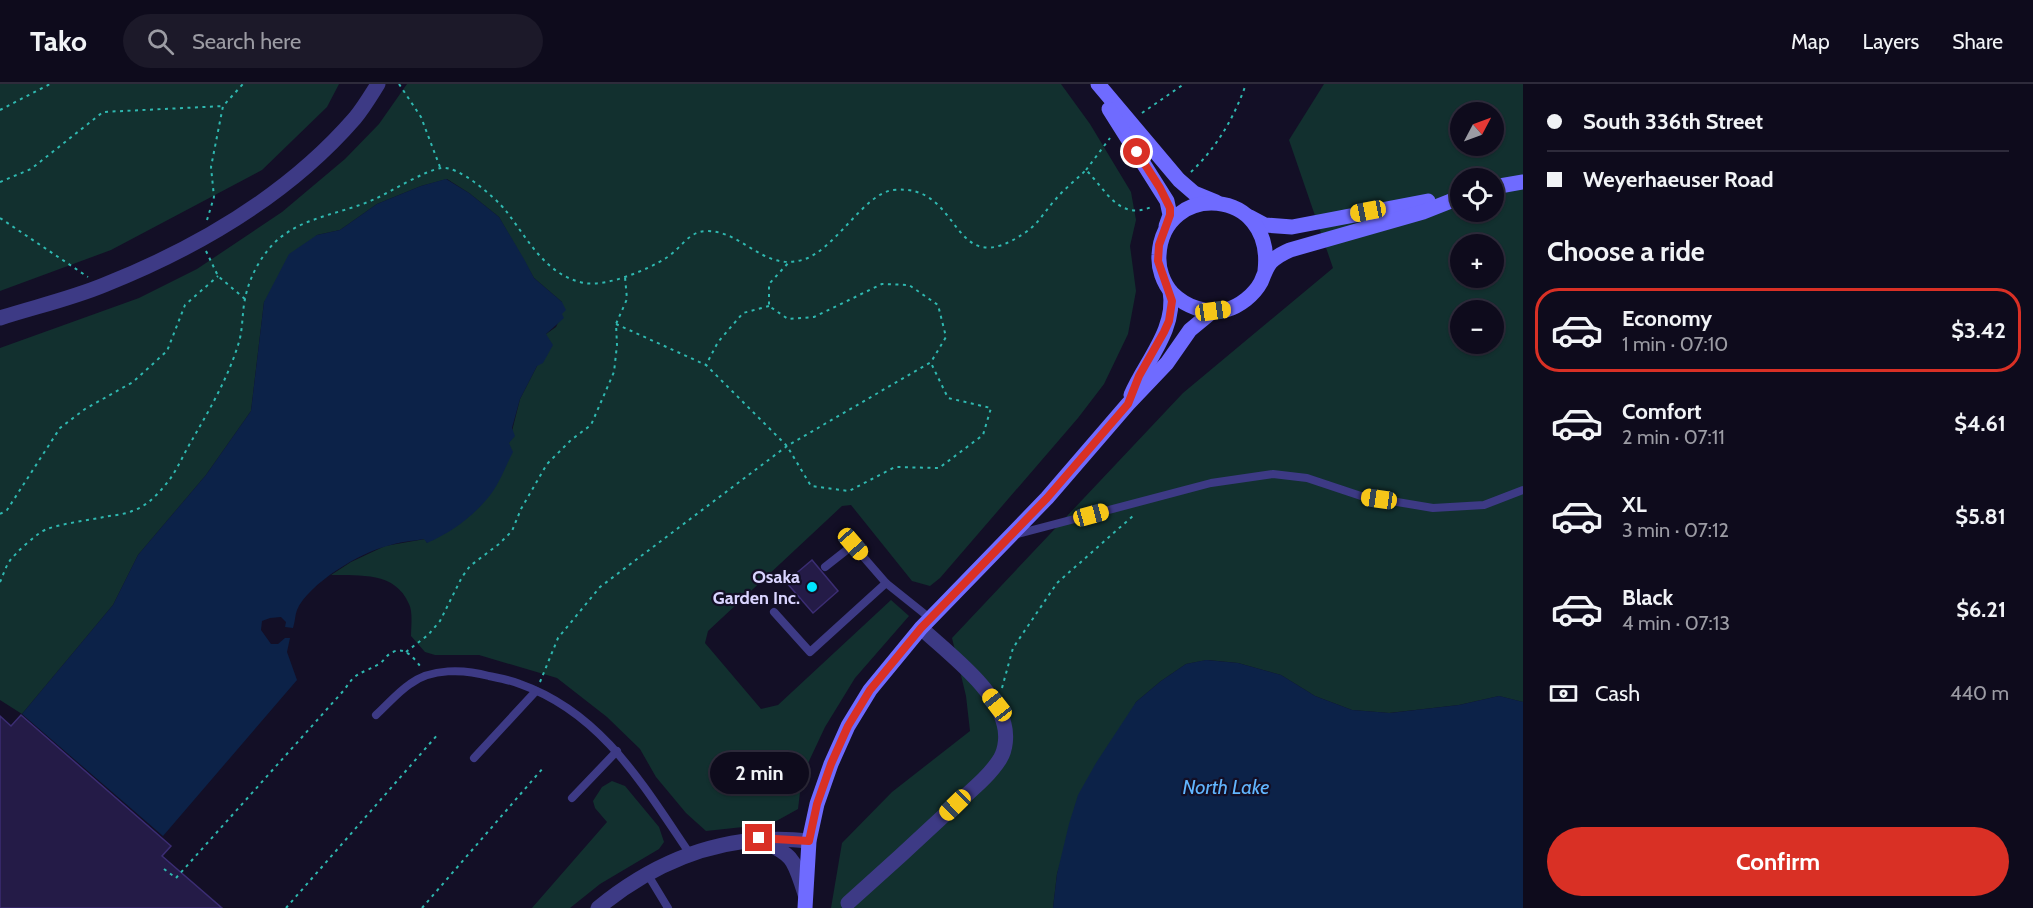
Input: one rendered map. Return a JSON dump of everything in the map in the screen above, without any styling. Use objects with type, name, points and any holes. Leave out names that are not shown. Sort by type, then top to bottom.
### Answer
[{"type":"street","points":[[0,318],[102,286],[164,259],[229,224],[330,145],[357,116],[378,84]]},
{"type":"street","points":[[1092,84],[1170,208],[1170,215],[1159,245],[1158,261],[1162,277],[1170,291],[1182,302],[1197,309],[1213,311],[1240,304],[1256,290],[1272,262],[1290,250],[1400,219],[1450,200]]},
{"type":"street","points":[[1098,84],[1181,182],[1199,196],[1234,207],[1265,225],[1292,227],[1450,198]]},
{"type":"street","points":[[1504,185],[1523,182]]},
{"type":"street","points":[[1165,231],[1175,218],[1188,208],[1203,203],[1219,203]]},
{"type":"street","points":[[1248,216],[1258,227],[1264,241],[1267,256],[1265,271]]},
{"type":"street","points":[[1128,404],[1139,376],[1169,321],[1172,301],[1170,291]]},
{"type":"street","points":[[805,901],[809,841],[817,804],[848,726],[870,690],[926,624],[1047,498],[1128,404],[1167,363],[1190,330],[1213,311]]},
{"type":"street","points":[[848,903],[986,776],[1001,758],[1006,741],[1005,724],[997,705],[926,624]]},
{"type":"street","points":[[598,908],[648,875],[690,854],[714,846],[759,838],[809,841]]},
{"type":"street","points":[[759,838],[789,855],[794,861],[805,901]]},
{"type":"lane","points":[[1010,536],[1212,483],[1273,474],[1307,478],[1361,496],[1433,508],[1484,505],[1519,492],[1523,497]]},
{"type":"lane","points":[[825,567],[853,544],[886,583],[926,624]]},
{"type":"lane","points":[[774,612],[810,652],[886,583]]},
{"type":"lane","points":[[376,715],[410,683],[425,676],[444,672],[475,672],[520,684],[536,691],[563,704],[594,728],[618,751],[690,854]]},
{"type":"lane","points":[[474,758],[536,691]]},
{"type":"lane","points":[[572,798],[618,751]]},
{"type":"lane","points":[[648,875],[668,908]]},
{"type":"path","points":[[0,110],[50,84]]},
{"type":"path","points":[[243,84],[224,106],[211,167],[214,197],[201,239],[218,276],[245,299]]},
{"type":"path","points":[[399,84],[421,117],[440,168]]},
{"type":"path","points":[[1139,115],[1184,84]]},
{"type":"path","points":[[1188,175],[1209,156],[1222,136],[1246,84]]},
{"type":"path","points":[[0,182],[31,169],[103,112],[224,106]]},
{"type":"path","points":[[0,582],[9,561],[43,530],[134,511],[156,496],[173,475],[209,411],[239,342],[245,299],[253,276],[264,255],[280,238],[302,224],[373,200],[440,168],[457,171],[492,197],[503,207],[535,252],[560,274],[594,284],[625,277],[667,257],[693,234],[704,231],[728,236],[769,260],[804,260],[830,242],[878,194],[892,190],[922,194],[935,201],[969,243],[987,249],[1002,245],[1026,232],[1039,220],[1060,194],[1086,170],[1111,137]]},
{"type":"path","points":[[1086,170],[1120,206],[1140,212],[1151,207]]},
{"type":"path","points":[[0,218],[102,286]]},
{"type":"path","points":[[769,306],[769,284],[790,261]]},
{"type":"path","points":[[0,514],[7,510],[60,428],[85,409],[133,382],[167,351],[185,304],[218,276]]},
{"type":"path","points":[[406,652],[440,621],[470,566],[512,531],[521,509],[547,464],[571,440],[591,426],[614,372],[617,345],[616,324],[627,299],[625,277]]},
{"type":"path","points":[[536,691],[558,638],[600,587],[787,446],[930,362],[946,338],[938,305],[909,285],[882,285],[814,317],[788,319],[769,306],[743,313],[718,342],[706,365]]},
{"type":"path","points":[[616,324],[706,365],[787,446],[811,486],[849,491],[895,467],[939,468],[983,435],[991,408],[948,398],[930,362]]},
{"type":"path","points":[[997,705],[1013,648],[1057,583],[1135,515]]},
{"type":"path","points":[[165,869],[176,878],[345,689],[354,676],[378,665],[392,652],[401,650],[420,664],[425,676]]},
{"type":"path","points":[[286,908],[439,733]]},
{"type":"path","points":[[422,908],[543,768]]},
{"type":"green space","points":[[0,84],[339,84],[327,107],[262,170],[111,250],[0,291]]},
{"type":"green space","points":[[407,84],[1061,84],[1090,124],[1131,192],[1136,220],[1130,246],[1136,291],[1128,334],[1104,384],[1078,418],[940,578],[930,586],[912,581],[851,505],[842,506],[708,631],[705,643],[761,709],[778,705],[891,600],[909,616],[855,678],[825,727],[802,776],[798,809],[771,824],[706,831],[686,813],[656,777],[640,749],[607,717],[557,678],[479,655],[435,655],[425,652],[411,636],[410,607],[403,593],[395,586],[386,581],[365,576],[331,575],[351,562],[385,546],[425,539],[427,543],[509,443],[520,399],[537,366],[546,334],[556,327],[562,314],[562,302],[534,278],[499,217],[447,179],[421,186],[377,204],[340,230],[317,235],[264,302],[251,411],[206,475],[138,555],[113,605],[22,714],[0,700],[0,348],[139,298],[197,269],[282,212],[345,159],[379,124]]},
{"type":"green space","points":[[1324,84],[1523,84],[1523,702],[1499,696],[1459,705],[1389,713],[1352,710],[1315,696],[1281,675],[1238,663],[1207,660],[1186,664],[1136,702],[1064,851],[1057,874],[1053,908],[831,908],[842,843],[892,792],[970,731],[966,696],[952,638],[1183,393],[1333,268],[1289,140]]},
{"type":"green space","points":[[612,781],[625,786],[659,827],[664,842],[659,849],[600,884],[570,908],[532,908],[607,822],[595,808],[593,801],[602,787]]},
{"type":"water","points":[[446,179],[469,193],[499,217],[534,278],[562,302],[566,310],[562,314],[564,318],[546,334],[553,345],[543,363],[537,366],[520,399],[512,428],[515,436],[509,443],[513,452],[491,494],[470,516],[454,528],[427,543],[424,539],[376,549],[336,570],[303,600],[297,610],[293,628],[285,627],[286,622],[281,617],[262,621],[261,630],[271,644],[278,644],[285,638],[290,638],[287,652],[297,680],[163,836],[22,714],[113,605],[138,555],[206,475],[251,411],[264,302],[289,254],[317,235],[340,230],[377,204],[421,186]]},
{"type":"water","name":"North Lake","points":[[1206,660],[1238,663],[1281,675],[1315,696],[1352,710],[1390,713],[1459,705],[1499,696],[1523,702],[1523,908],[1053,908],[1057,874],[1069,824],[1078,795],[1096,763],[1136,702],[1186,664]]},
{"type":"building","name":"Osaka Garden Inc.","points":[[812,560],[838,591],[813,613],[786,582]]},
{"type":"building","points":[[21,715],[171,846],[162,856],[222,908],[0,908],[0,716],[11,726]]},
{"type":"place","name":"Osaka Garden Inc.","points":[[812,587]]},
{"type":"route","points":[[759,838],[809,841],[817,804],[831,764],[848,726],[870,690],[921,628],[1047,498],[1128,404],[1139,376],[1169,321],[1172,301],[1158,261],[1159,245],[1170,215],[1170,208],[1137,152]]}]
